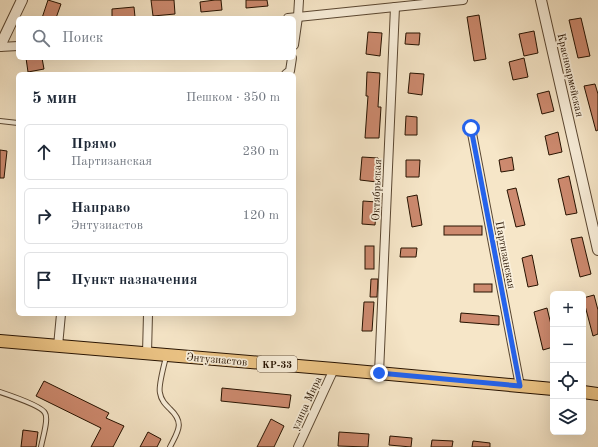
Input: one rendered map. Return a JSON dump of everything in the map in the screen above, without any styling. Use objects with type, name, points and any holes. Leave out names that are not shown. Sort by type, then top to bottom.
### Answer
[{"type":"main road","name":"Энтузиастов","points":[[0,341],[334,369],[550,390]]},
{"type":"main road","points":[[586,392],[598,394]]},
{"type":"street","points":[[16,46],[0,47],[22,0]]},
{"type":"street","points":[[296,31],[299,0]]},
{"type":"street","points":[[298,17],[463,0]]},
{"type":"street","name":"Красноармейская","points":[[541,0],[598,250]]},
{"type":"street","name":"Октябрьская","points":[[379,373],[395,7]]},
{"type":"street","points":[[289,72],[292,60]]},
{"type":"street","name":"Партизанская","points":[[471,128],[520,386]]},
{"type":"street","points":[[58,346],[61,316]]},
{"type":"street","points":[[147,354],[148,316]]},
{"type":"street","name":"улица Мира","points":[[298,447],[334,369]]},
{"type":"lane","points":[[0,121],[16,123]]},
{"type":"lane","points":[[166,355],[159,391],[162,401],[174,413],[179,423],[178,432],[170,447]]},
{"type":"lane","points":[[0,392],[40,408],[45,413],[46,418],[41,447]]},
{"type":"building","points":[[48,0],[61,4],[57,16],[43,16]]},
{"type":"building","points":[[151,0],[174,0],[175,14],[153,16]]},
{"type":"building","points":[[221,0],[222,10],[201,12],[200,2]]},
{"type":"building","points":[[246,0],[267,0],[268,6],[246,8]]},
{"type":"building","points":[[134,7],[135,16],[112,16],[112,9]]},
{"type":"building","points":[[479,15],[486,59],[474,61],[467,17]]},
{"type":"building","points":[[581,18],[590,56],[578,58],[569,20]]},
{"type":"building","points":[[534,31],[538,53],[524,56],[519,34]]},
{"type":"building","points":[[368,32],[382,33],[380,56],[366,54]]},
{"type":"building","points":[[406,33],[420,33],[419,45],[405,44]]},
{"type":"building","points":[[524,58],[528,77],[513,80],[509,62]]},
{"type":"building","points":[[26,60],[42,60],[44,69],[28,72]]},
{"type":"building","points":[[367,72],[380,73],[378,107],[381,107],[379,138],[365,138],[368,96],[366,96]]},
{"type":"building","points":[[410,73],[424,74],[422,95],[408,93]]},
{"type":"building","points":[[595,84],[598,94],[598,130],[596,131],[584,86]]},
{"type":"building","points":[[549,91],[554,111],[542,114],[537,94]]},
{"type":"building","points":[[406,116],[417,117],[417,135],[405,135]]},
{"type":"building","points":[[558,132],[562,152],[549,155],[545,136]]},
{"type":"building","points":[[0,150],[7,151],[4,178],[0,178]]},
{"type":"building","points":[[362,157],[378,158],[377,182],[360,180]]},
{"type":"building","points":[[512,157],[514,170],[501,172],[499,160]]},
{"type":"building","points":[[406,160],[420,160],[419,177],[406,177]]},
{"type":"building","points":[[569,176],[577,213],[566,215],[558,179]]},
{"type":"building","points":[[516,188],[525,225],[516,227],[507,190]]},
{"type":"building","points":[[417,195],[422,225],[412,227],[407,197]]},
{"type":"building","points":[[363,201],[377,202],[375,225],[362,224]]},
{"type":"building","points":[[444,226],[482,226],[482,235],[444,235]]},
{"type":"building","points":[[582,237],[591,274],[580,277],[571,239]]},
{"type":"building","points":[[365,246],[374,246],[374,269],[365,269]]},
{"type":"building","points":[[401,248],[417,248],[416,257],[400,257]]},
{"type":"building","points":[[532,255],[538,285],[528,287],[522,258]]},
{"type":"building","points":[[371,279],[378,279],[377,297],[370,297]]},
{"type":"building","points":[[474,284],[492,284],[492,292],[474,292]]},
{"type":"building","points":[[594,295],[598,310],[598,334],[593,336],[586,309],[586,297]]},
{"type":"building","points":[[364,302],[374,302],[372,331],[362,331]]},
{"type":"building","points":[[547,308],[550,320],[550,348],[543,350],[534,312]]},
{"type":"building","points":[[461,313],[499,316],[499,325],[460,322]]},
{"type":"building","points":[[44,381],[109,413],[106,418],[124,426],[113,447],[91,447],[101,428],[36,396]]},
{"type":"building","points":[[222,388],[291,395],[289,408],[221,401]]},
{"type":"building","points":[[271,419],[284,426],[274,447],[257,447]]},
{"type":"building","points":[[23,430],[38,432],[36,447],[21,447]]},
{"type":"building","points":[[148,432],[161,439],[157,447],[140,447]]},
{"type":"building","points":[[339,432],[369,434],[368,447],[338,446]]},
{"type":"building","points":[[390,436],[412,438],[411,447],[389,445]]},
{"type":"building","points":[[432,440],[453,441],[452,447],[431,447]]},
{"type":"building","points":[[473,441],[490,443],[490,447],[472,447]]},
{"type":"route","points":[[379,373],[520,386],[471,128]]}]
